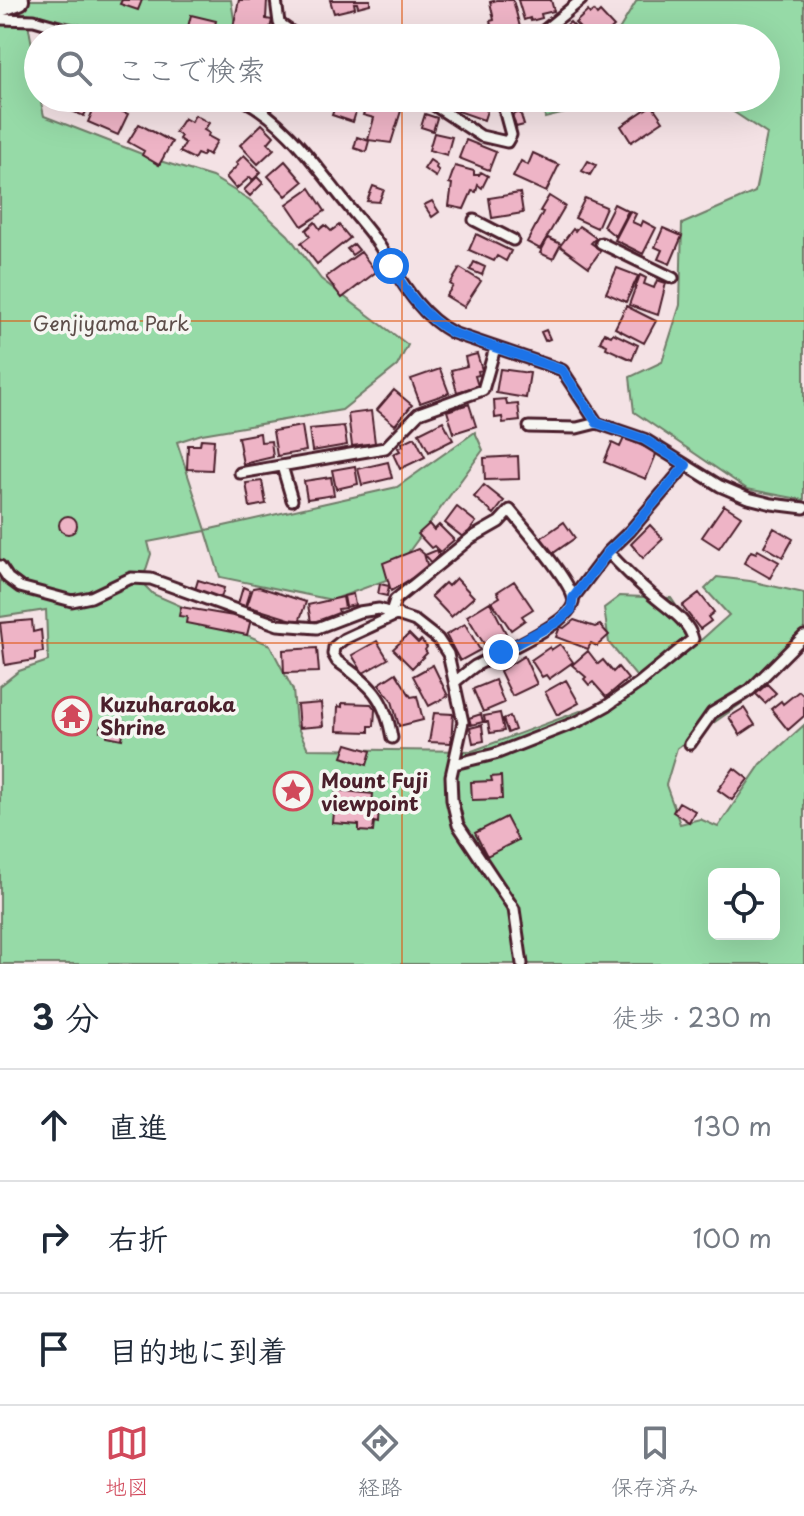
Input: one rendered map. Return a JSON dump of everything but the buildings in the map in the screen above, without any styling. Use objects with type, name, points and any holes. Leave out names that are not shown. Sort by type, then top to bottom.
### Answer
[{"type":"street","points":[[0,7],[19,0]]},
{"type":"lane","points":[[276,0],[280,24]]},
{"type":"lane","points":[[563,0],[567,12]]},
{"type":"lane","points":[[552,24],[581,0]]},
{"type":"lane","points":[[0,19],[34,20],[48,24]]},
{"type":"lane","points":[[264,112],[320,170],[378,243],[411,298],[437,325],[562,370],[597,423]]},
{"type":"lane","points":[[444,112],[481,136],[507,142],[511,135],[505,112]]},
{"type":"lane","points":[[474,220],[513,240]]},
{"type":"lane","points":[[601,243],[673,278]]},
{"type":"lane","points":[[240,473],[385,448],[419,413],[483,390],[495,348]]},
{"type":"lane","points":[[529,427],[577,428],[597,423],[644,439],[720,486],[748,498],[804,508]]},
{"type":"lane","points":[[455,682],[471,668],[557,622],[571,610],[573,598],[608,552],[686,465]]},
{"type":"lane","points":[[282,466],[292,500]]},
{"type":"lane","points":[[394,613],[395,600],[471,538],[499,522],[510,510],[573,598]]},
{"type":"lane","points":[[454,764],[495,754],[579,721],[639,683],[693,639],[676,614],[608,552]]},
{"type":"lane","points":[[0,566],[8,578],[20,587],[72,601],[91,597],[131,578],[151,579],[278,625],[317,628],[359,612],[379,609],[415,621],[438,639],[448,654],[463,722],[451,776],[452,800],[458,825],[514,909],[522,964]]},
{"type":"lane","points":[[392,738],[384,705],[373,690],[337,661],[333,654],[334,647],[344,639],[394,613]]},
{"type":"lane","points":[[690,744],[712,713],[750,690],[804,636]]},
{"type":"green space","name":"Genjiyama Park","points":[[0,0],[231,0],[235,24],[77,24],[26,13],[28,24],[24,24],[24,112],[43,112],[44,116],[160,161],[212,177],[250,200],[288,235],[321,279],[408,345],[397,366],[342,410],[202,434],[177,442],[206,530],[397,487],[475,432],[483,450],[389,579],[332,600],[220,577],[206,531],[148,542],[151,554],[140,581],[153,594],[270,645],[293,690],[296,724],[308,749],[472,751],[645,687],[609,643],[604,608],[620,596],[671,598],[700,641],[729,615],[705,589],[717,577],[804,593],[804,638],[748,699],[677,748],[666,785],[680,824],[700,819],[718,827],[761,764],[804,725],[804,964],[0,964],[0,686],[19,671],[48,661],[46,610],[0,617]]},
{"type":"green space","points":[[637,0],[804,0],[804,500],[747,489],[634,412],[630,377],[662,362],[680,305],[682,224],[755,192],[767,134],[734,112],[780,112],[780,24],[622,24]]},
{"type":"green space","points":[[544,112],[569,112],[545,118]]},
{"type":"place","name":"Kuzuharaoka Shrine","points":[[72,716]]},
{"type":"place","name":"Mount Fuji viewpoint","points":[[293,791]]},
{"type":"route","points":[[391,266],[411,298],[437,325],[562,370],[597,423],[644,439],[686,465],[608,552],[573,598],[571,610],[534,636],[501,652]]}]
